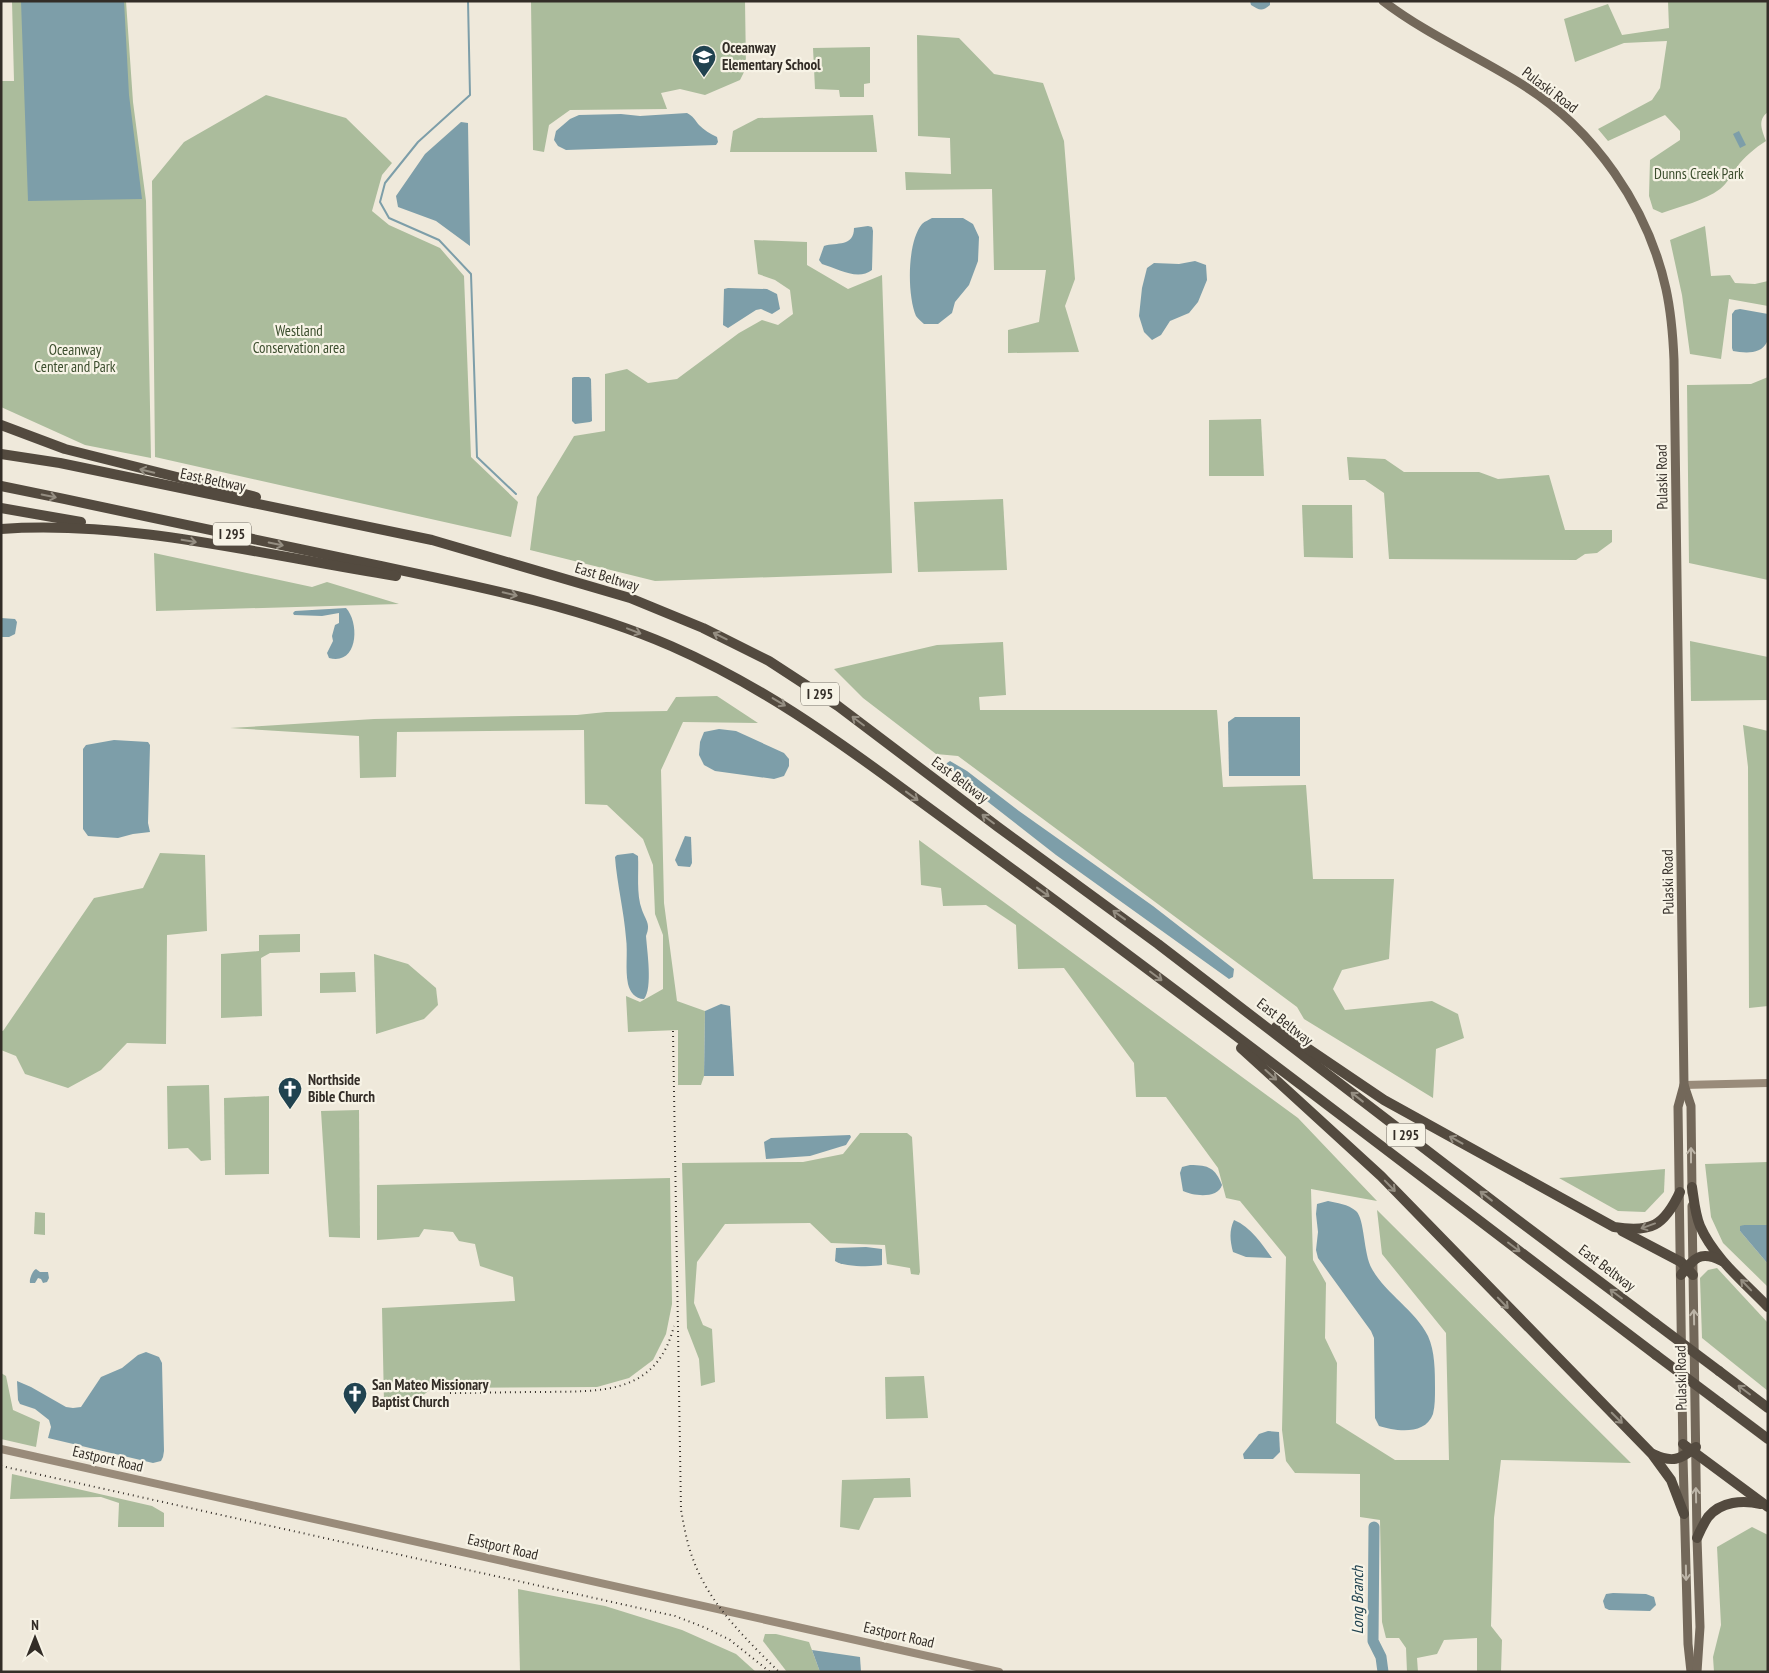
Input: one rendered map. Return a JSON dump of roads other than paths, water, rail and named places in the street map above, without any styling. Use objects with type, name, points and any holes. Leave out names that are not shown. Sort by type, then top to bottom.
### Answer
[{"type":"highway","points":[[1,425],[44,442],[99,458],[432,540]]},
{"type":"highway","points":[[1,448],[60,462]]},
{"type":"highway","name":"East Beltway","points":[[1,454],[60,462],[432,540],[630,598],[703,628],[769,661],[838,706],[998,828],[1158,944],[1515,1218],[1768,1408]]},
{"type":"highway","name":"I 295","points":[[1,486],[462,583],[549,604],[624,628],[671,646],[721,669],[801,716],[862,758],[1196,1007],[1768,1439]]},
{"type":"highway","points":[[1,508],[388,575],[462,583]]},
{"type":"highway","points":[[1,529],[62,527],[161,536]]},
{"type":"highway","points":[[1158,944],[1268,1022],[1384,1100],[1687,1268],[1701,1255],[1711,1256],[1725,1263]]},
{"type":"highway","points":[[1196,1007],[1381,1176],[1652,1454],[1671,1480],[1684,1514]]},
{"type":"highway","points":[[1692,1187],[1699,1224],[1709,1242],[1725,1263],[1768,1307]]},
{"type":"highway","points":[[1614,1227],[1638,1230],[1656,1223],[1668,1214],[1680,1192]]},
{"type":"highway","points":[[1683,1444],[1767,1506]]},
{"type":"highway","points":[[1652,1454],[1665,1460],[1692,1452]]},
{"type":"highway","points":[[1697,1538],[1708,1518],[1716,1509],[1748,1501],[1767,1506]]},
{"type":"main road","name":"Pulaski Road","points":[[1383,1],[1428,32],[1524,86],[1555,108],[1577,128],[1626,190],[1642,219],[1662,273],[1672,326],[1684,1085],[1678,1107],[1680,1192],[1687,1268],[1692,1452],[1700,1627],[1697,1672]]},
{"type":"main road","name":"Pulaski Road","points":[[1683,1444],[1687,1268],[1692,1187],[1691,1106],[1684,1085]]},
{"type":"main road","name":"Pulaski Road","points":[[1690,1672],[1684,1514],[1692,1452]]},
{"type":"street","points":[[1684,1085],[1768,1083]]},
{"type":"street","name":"Eastport Road","points":[[1,1449],[999,1672]]},
{"type":"water","points":[[21,1],[124,1],[129,95],[142,199],[28,201]]},
{"type":"water","points":[[1250,1],[1270,1],[1270,5],[1260,10],[1251,5]]},
{"type":"water","points":[[687,113],[703,129],[717,137],[718,142],[716,145],[566,150],[558,146],[554,140],[556,131],[570,119],[579,115],[621,114],[640,116]]},
{"type":"water","points":[[461,122],[468,123],[470,246],[436,221],[398,207],[396,196],[425,154]]},
{"type":"water","points":[[1739,131],[1746,145],[1740,148],[1733,134]]},
{"type":"water","points":[[932,218],[963,218],[973,224],[979,237],[978,261],[969,285],[955,302],[952,313],[938,324],[924,324],[916,316],[913,307],[910,282],[911,255],[917,232],[924,222]]},
{"type":"water","points":[[872,227],[873,231],[872,270],[866,273],[854,274],[822,264],[819,260],[824,246],[844,243],[851,238],[854,228]]},
{"type":"water","points":[[1195,261],[1206,265],[1207,280],[1198,302],[1189,313],[1170,321],[1161,335],[1152,340],[1144,332],[1139,316],[1142,288],[1147,268],[1154,263],[1179,264]]},
{"type":"water","points":[[724,289],[767,289],[777,294],[780,309],[772,314],[761,309],[756,310],[728,328],[723,325]]},
{"type":"water","points":[[1740,309],[1768,314],[1767,342],[1757,351],[1733,351],[1732,314],[1735,310]]},
{"type":"water","points":[[589,377],[591,379],[592,421],[590,422],[575,424],[572,421],[572,378]]},
{"type":"water","points":[[346,608],[353,623],[354,642],[346,656],[339,659],[329,658],[327,653],[333,641],[332,636],[335,625],[339,623],[339,613],[322,616],[294,615],[293,613],[295,611]]},
{"type":"water","points":[[1,618],[15,619],[17,622],[15,634],[9,637],[1,637]]},
{"type":"water","points":[[1235,717],[1300,717],[1300,776],[1229,776],[1228,722]]},
{"type":"water","points":[[719,729],[736,731],[784,753],[789,759],[789,766],[784,776],[774,779],[715,771],[704,765],[699,755],[700,742],[704,732]]},
{"type":"water","points":[[114,740],[148,742],[150,745],[148,823],[150,832],[118,838],[88,836],[83,829],[83,749],[86,745]]},
{"type":"water","points":[[950,761],[967,771],[1019,811],[1153,906],[1234,969],[1233,977],[1229,979],[1056,855],[965,784],[960,775],[946,766]]},
{"type":"water","points":[[685,836],[691,837],[692,863],[690,867],[678,866],[675,860]]},
{"type":"water","points":[[633,853],[638,856],[640,904],[648,925],[646,936],[649,978],[647,994],[644,999],[638,998],[633,994],[628,984],[627,944],[615,857],[617,855]]},
{"type":"water","points":[[721,1004],[730,1006],[734,1076],[704,1076],[705,1011]]},
{"type":"water","points":[[850,1135],[851,1137],[846,1145],[810,1156],[766,1159],[764,1142],[771,1138]]},
{"type":"water","points":[[1190,1165],[1207,1167],[1214,1171],[1222,1185],[1220,1189],[1216,1193],[1205,1195],[1183,1191],[1180,1173],[1182,1167]]},
{"type":"water","points":[[1328,1201],[1346,1205],[1359,1215],[1372,1269],[1385,1286],[1416,1318],[1428,1336],[1435,1368],[1434,1408],[1429,1421],[1417,1429],[1401,1430],[1386,1428],[1379,1426],[1375,1418],[1374,1338],[1371,1331],[1318,1258],[1316,1250],[1318,1232],[1317,1204]]},
{"type":"water","points":[[1234,1220],[1251,1231],[1272,1258],[1246,1257],[1233,1252],[1230,1236]]},
{"type":"water","points":[[1768,1225],[1768,1264],[1740,1231],[1740,1226]]},
{"type":"water","points":[[866,1247],[882,1249],[882,1265],[851,1265],[835,1261],[836,1248]]},
{"type":"water","points":[[36,1269],[40,1272],[48,1272],[49,1278],[47,1282],[43,1283],[38,1278],[35,1283],[30,1283],[30,1279]]},
{"type":"water","points":[[146,1352],[159,1357],[162,1363],[164,1451],[161,1461],[153,1463],[48,1438],[51,1427],[49,1420],[35,1409],[20,1404],[18,1400],[17,1381],[66,1407],[81,1407],[101,1377],[122,1368],[138,1355]]},
{"type":"water","points":[[1268,1431],[1279,1432],[1280,1452],[1273,1459],[1244,1459],[1243,1454],[1259,1434]]},
{"type":"water","points":[[1606,1594],[1646,1594],[1654,1597],[1656,1605],[1650,1611],[1609,1610],[1605,1608],[1603,1601]]},
{"type":"water","points":[[812,1650],[860,1657],[861,1672],[820,1672]]},
{"type":"waterway","points":[[468,1],[470,95],[418,142],[385,183],[380,202],[389,218],[439,240],[471,274],[477,457],[516,494]]},
{"type":"waterway","name":"Long Branch","points":[[1374,1527],[1373,1641],[1381,1657],[1383,1672]]},
{"type":"railway","points":[[673,1031],[681,1510],[691,1553],[709,1591],[730,1620],[779,1672]]},
{"type":"railway","points":[[450,1393],[585,1391],[623,1385],[640,1377],[654,1366],[666,1349],[674,1326]]},
{"type":"railway","points":[[1,1466],[675,1616],[730,1640],[770,1672]]},
{"type":"place","name":"Oceanway Elementary School","points":[[704,78]]},
{"type":"place","name":"Northside Bible Church","points":[[290,1110]]},
{"type":"place","name":"San Mateo Missionary Baptist Church","points":[[355,1415]]},
{"type":"park label","name":"Dunns Creek Park","points":[[1699,174]]},
{"type":"park label","name":"Westland Conservation area","points":[[299,340]]},
{"type":"park label","name":"Oceanway Center and Park","points":[[75,358]]}]
